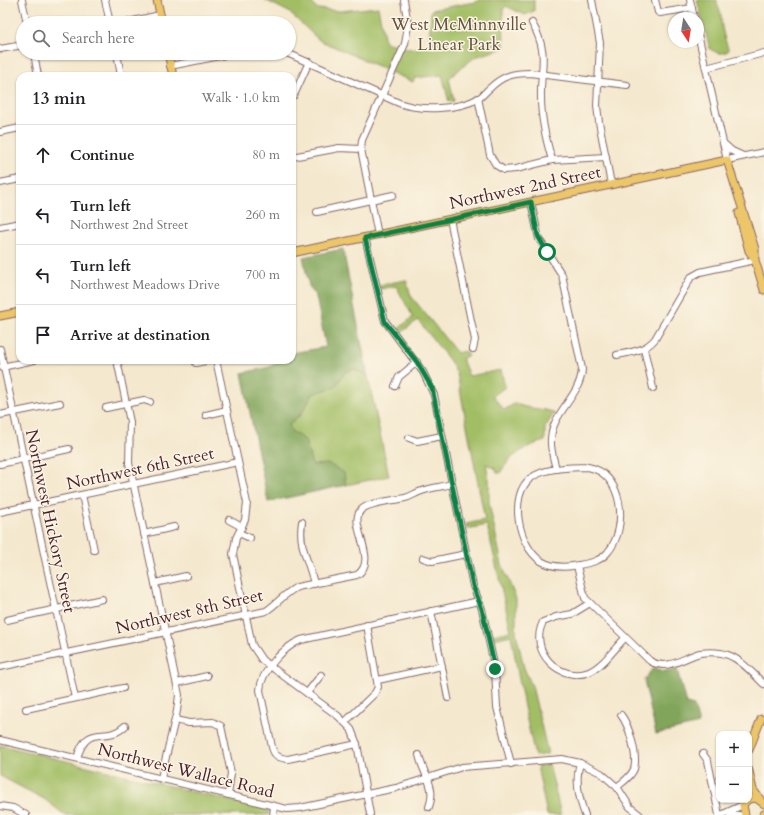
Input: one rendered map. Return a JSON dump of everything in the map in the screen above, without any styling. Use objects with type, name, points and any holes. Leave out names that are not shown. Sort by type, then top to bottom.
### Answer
[{"type":"main road","points":[[157,0],[160,15]]},
{"type":"main road","points":[[169,60],[171,72]]},
{"type":"main road","points":[[727,160],[737,196],[737,204],[747,243],[755,260],[764,290]]},
{"type":"main road","name":"Northwest 2nd Street","points":[[296,252],[727,160]]},
{"type":"main road","points":[[0,316],[16,313]]},
{"type":"main road","points":[[752,731],[762,717]]},
{"type":"main road","points":[[752,742],[762,717]]},
{"type":"main road","points":[[752,785],[753,790],[762,802]]},
{"type":"main road","points":[[752,801],[762,802]]},
{"type":"main road","points":[[745,815],[747,803]]},
{"type":"street","points":[[22,0],[25,16]]},
{"type":"street","points":[[106,0],[109,16]]},
{"type":"street","points":[[378,235],[361,149],[364,131],[404,44],[407,34],[408,25],[404,0]]},
{"type":"street","points":[[592,0],[600,43],[598,81],[599,122],[612,184]]},
{"type":"street","points":[[655,0],[658,12],[660,14],[692,8]]},
{"type":"street","points":[[690,0],[693,12]]},
{"type":"street","points":[[156,16],[160,15]]},
{"type":"street","points":[[532,23],[542,44],[544,54],[541,113],[552,160]]},
{"type":"street","points":[[0,49],[16,46]]},
{"type":"street","points":[[701,48],[727,160]]},
{"type":"street","points":[[706,68],[764,53]]},
{"type":"street","points":[[296,57],[407,106],[424,109],[454,106],[478,98],[496,82],[512,74],[530,73],[627,85]]},
{"type":"street","points":[[35,60],[37,72]]},
{"type":"street","points":[[118,60],[120,72]]},
{"type":"street","points":[[170,66],[197,60]]},
{"type":"street","points":[[296,90],[308,62]]},
{"type":"street","points":[[478,98],[490,155],[500,169],[510,170],[552,160],[606,156]]},
{"type":"street","points":[[0,132],[16,129]]},
{"type":"street","points":[[723,143],[732,151],[744,156]]},
{"type":"street","points":[[296,156],[339,148],[361,149]]},
{"type":"street","name":"Northwest 2nd Street","points":[[727,160],[764,152]]},
{"type":"street","points":[[0,183],[16,180]]},
{"type":"street","points":[[317,212],[393,195]]},
{"type":"street","points":[[531,202],[539,239],[562,275],[582,369],[582,376],[576,390],[552,431],[551,446],[556,469]]},
{"type":"street","points":[[450,219],[475,340],[472,349]]},
{"type":"street","points":[[0,227],[16,224]]},
{"type":"street","points":[[365,238],[385,322],[417,362],[432,388],[473,586],[479,601],[495,669],[497,707],[511,764]]},
{"type":"street","points":[[617,355],[644,349],[655,339],[690,277],[700,272],[755,260]]},
{"type":"street","name":"Northwest Hickory Street","points":[[0,349],[2,367],[14,413],[75,698]]},
{"type":"street","points":[[644,349],[653,388]]},
{"type":"street","points":[[395,386],[399,377],[417,362]]},
{"type":"street","points":[[2,367],[16,364]]},
{"type":"street","points":[[118,364],[127,404],[131,431],[129,456],[134,484],[179,695],[175,720],[161,778]]},
{"type":"street","points":[[217,364],[247,503],[247,513],[233,546],[233,554],[252,645],[256,654],[271,667],[345,722],[354,735],[357,744],[370,814]]},
{"type":"street","points":[[106,408],[144,400],[150,402]]},
{"type":"street","points":[[0,416],[60,403]]},
{"type":"street","points":[[206,415],[227,410]]},
{"type":"street","points":[[409,438],[417,441],[442,436]]},
{"type":"street","points":[[0,464],[69,449]]},
{"type":"street","name":"Northwest 6th Street","points":[[0,512],[238,462]]},
{"type":"street","points":[[588,467],[601,470],[610,480],[618,497],[620,520],[613,544],[602,557],[593,562],[566,568],[542,562],[532,554],[526,546],[522,536],[518,503],[525,484],[537,475],[556,469],[588,467]]},
{"type":"street","name":"Northwest 8th Street","points":[[0,667],[246,616],[266,610],[273,606],[288,591],[314,584],[348,578],[363,571],[364,547],[357,522],[360,511],[366,507],[405,498],[426,490],[452,484]]},
{"type":"street","points":[[82,495],[94,550]]},
{"type":"street","points":[[229,520],[242,527]]},
{"type":"street","points":[[302,522],[300,533],[302,548],[310,566],[314,584]]},
{"type":"street","points":[[144,534],[174,527]]},
{"type":"street","points":[[239,533],[250,538]]},
{"type":"street","points":[[423,558],[432,561],[466,554]]},
{"type":"street","points":[[577,566],[583,594],[590,603],[647,659],[661,665],[678,662],[709,652],[728,655],[736,659],[764,684]]},
{"type":"street","points":[[155,583],[186,576]]},
{"type":"street","points":[[7,620],[102,599]]},
{"type":"street","points":[[357,744],[288,759],[280,758],[275,755],[260,690],[260,682],[283,650],[291,644],[301,640],[479,601]]},
{"type":"street","points":[[590,603],[572,614],[556,617],[542,622],[539,641],[543,654],[551,664],[569,673],[584,674],[597,668],[625,638]]},
{"type":"street","points":[[431,612],[448,698]]},
{"type":"street","points":[[345,722],[375,693],[378,687],[378,680],[367,626]]},
{"type":"street","points":[[378,680],[442,666]]},
{"type":"street","points":[[307,693],[321,675]]},
{"type":"street","points":[[177,683],[207,676]]},
{"type":"street","points":[[26,709],[123,688]]},
{"type":"street","points":[[617,787],[630,776],[635,762],[628,724],[621,715]]},
{"type":"street","points":[[175,720],[189,723],[213,722],[221,726],[231,773],[228,795]]},
{"type":"street","points":[[77,758],[81,745],[87,738],[119,731],[125,726]]},
{"type":"street","name":"Northwest Wallace Road","points":[[0,740],[161,778],[274,807],[300,808],[412,784],[462,767],[562,759],[580,762],[593,768],[617,787],[630,807],[640,815]]},
{"type":"street","points":[[703,754],[708,761],[720,815],[743,803]]},
{"type":"street","points":[[419,755],[433,794],[429,807]]},
{"type":"street","points":[[580,762],[577,773],[577,781],[585,815]]},
{"type":"street","points":[[0,806],[14,808],[26,815]]},
{"type":"street","points":[[273,815],[274,807]]},
{"type":"street","points":[[730,815],[739,815]]},
{"type":"green space","name":"West McMinnville Linear Park","points":[[265,0],[308,0],[318,9],[340,11],[378,7],[385,42],[411,49],[429,46],[431,10],[479,0],[534,0],[534,11],[525,15],[506,6],[503,10],[504,48],[475,57],[449,78],[454,101],[449,102],[442,75],[415,78],[413,82],[319,40],[296,19],[296,16],[293,16],[289,12]]},
{"type":"green space","points":[[697,0],[717,0],[728,51],[719,53],[710,49],[704,26],[704,12],[700,12]]},
{"type":"green space","points":[[343,249],[368,377],[355,369],[345,372],[335,387],[313,394],[300,415],[289,424],[291,431],[305,440],[312,465],[329,464],[344,473],[346,485],[268,502],[242,373],[270,367],[275,364],[296,364],[296,352],[326,347],[316,297],[309,286],[303,257]]},
{"type":"green space","points":[[406,280],[411,296],[457,353],[465,351],[468,355],[462,359],[469,376],[501,370],[505,387],[493,396],[504,410],[515,403],[524,407],[554,413],[545,428],[545,441],[519,452],[509,461],[500,473],[497,473],[495,468],[486,464],[489,479],[489,503],[502,565],[516,599],[516,632],[524,668],[532,686],[548,754],[535,756],[524,707],[511,635],[494,639],[493,635],[511,631],[487,525],[467,529],[466,524],[485,520],[457,374],[450,361],[418,320],[399,334],[397,330],[413,317],[396,286],[380,289],[379,285]]},
{"type":"green space","points":[[355,369],[368,377],[389,476],[346,485],[344,473],[312,465],[305,440],[291,431],[289,424],[301,415],[313,393],[335,387],[345,372]]},
{"type":"green space","points":[[653,668],[665,671],[677,669],[686,704],[694,706],[699,724],[656,734],[644,680]]},
{"type":"green space","points":[[0,745],[269,810],[268,815],[65,815],[44,799],[0,776]]},
{"type":"green space","points":[[549,764],[561,815],[547,815],[537,766]]},
{"type":"route","points":[[495,669],[482,609],[473,586],[432,388],[417,362],[385,322],[379,304],[365,238],[531,202],[538,236],[547,252]]}]
